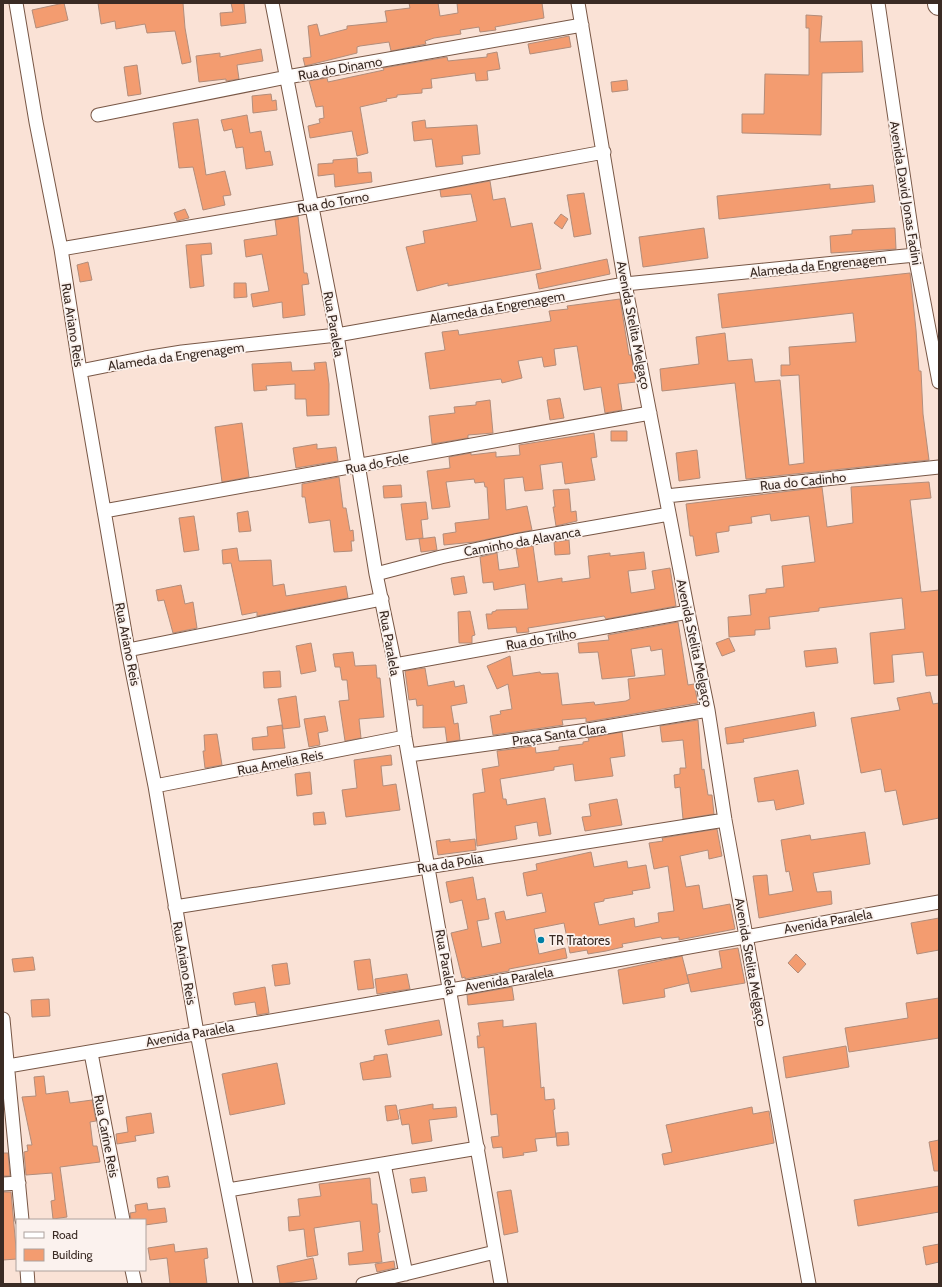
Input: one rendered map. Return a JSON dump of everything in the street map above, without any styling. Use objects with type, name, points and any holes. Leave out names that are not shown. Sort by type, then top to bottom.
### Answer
[{"type":"street","name":"Rua Ariano Reis","points":[[16,3],[36,122],[61,249],[80,371],[128,650],[155,786],[197,1033],[246,1284]]},
{"type":"street","name":"Rua Paralela","points":[[272,3],[337,335],[376,574],[382,598],[394,665],[405,737],[451,990],[501,1284]]},
{"type":"street","name":"Avenida Stelita Melgaço","points":[[578,3],[625,284],[708,710],[746,935],[809,1284]]},
{"type":"street","name":"Avenida David Jonas Fadini","points":[[878,3],[915,256],[939,382]]},
{"type":"street","name":"Rua do Dinamo","points":[[98,115],[287,77],[582,25]]},
{"type":"street","name":"Rua do Torno","points":[[61,249],[312,206],[604,152]]},
{"type":"street","name":"Alameda da Engrenagem","points":[[80,371],[175,353],[337,335],[625,284],[915,256]]},
{"type":"street","name":"Rua do Fole","points":[[104,511],[650,413]]},
{"type":"street","name":"Rua do Cadinho","points":[[666,496],[939,467]]},
{"type":"street","name":"Caminho da Alavanca","points":[[376,574],[441,557],[515,541],[669,514]]},
{"type":"street","points":[[128,650],[382,598]]},
{"type":"street","name":"Rua do Trilho","points":[[394,665],[688,612]]},
{"type":"street","name":"Praça Santa Clara","points":[[409,755],[588,730],[708,710]]},
{"type":"street","name":"Rua Amelia Reis","points":[[155,786],[405,737]]},
{"type":"street","name":"Rua da Polia","points":[[175,907],[726,820]]},
{"type":"street","name":"Avenida Paralela","points":[[8,1066],[91,1053],[197,1033],[451,990],[746,935],[939,902]]},
{"type":"street","points":[[3,1019],[22,1219]]},
{"type":"street","name":"Rua Carine Reis","points":[[91,1053],[123,1219]]},
{"type":"street","points":[[228,1190],[478,1148]]},
{"type":"street","points":[[384,1164],[406,1274]]},
{"type":"street","points":[[3,1184],[19,1183]]},
{"type":"street","points":[[364,1284],[495,1252]]},
{"type":"street","points":[[27,1271],[28,1284]]},
{"type":"street","points":[[132,1271],[135,1284]]},
{"type":"building","points":[[64,3],[68,20],[36,28],[32,10]]},
{"type":"building","points":[[98,3],[183,3],[185,28],[191,62],[182,64],[175,31],[147,33],[145,24],[116,29],[115,21],[101,24]]},
{"type":"building","points":[[231,3],[244,3],[246,23],[221,26],[220,13],[233,12]]},
{"type":"building","points":[[409,3],[438,3],[440,16],[458,13],[457,3],[542,3],[544,18],[495,27],[496,30],[480,32],[479,27],[460,30],[461,34],[434,38],[425,41],[426,44],[391,51],[389,42],[360,46],[357,47],[357,53],[305,66],[303,58],[311,57],[308,26],[317,24],[320,36],[347,29],[347,26],[387,22],[385,11],[410,8]]},
{"type":"building","points":[[806,15],[822,16],[820,42],[862,41],[863,72],[822,73],[821,135],[742,133],[742,114],[764,114],[765,74],[809,75],[809,28],[806,28]]},
{"type":"building","points":[[569,36],[571,47],[530,54],[528,44]]},
{"type":"building","points":[[261,49],[263,61],[237,65],[239,79],[199,82],[196,56],[220,53],[220,57]]},
{"type":"building","points":[[497,52],[500,69],[487,71],[488,80],[476,81],[475,73],[431,79],[432,88],[422,89],[422,93],[397,95],[397,97],[386,99],[387,101],[360,107],[368,153],[357,156],[352,131],[310,138],[308,126],[320,123],[319,119],[324,118],[323,106],[316,107],[309,81],[327,78],[328,82],[384,70],[383,68],[447,57],[448,61],[487,57],[487,54]]},
{"type":"building","points":[[137,65],[141,94],[128,96],[124,67]]},
{"type":"building","points":[[627,80],[628,90],[612,92],[611,82]]},
{"type":"building","points":[[271,94],[272,101],[276,100],[277,110],[253,113],[252,96]]},
{"type":"building","points":[[247,115],[250,133],[261,131],[265,152],[270,151],[273,165],[246,169],[243,147],[236,148],[232,129],[224,131],[221,120]]},
{"type":"building","points":[[198,119],[206,175],[225,171],[231,195],[223,196],[225,205],[203,210],[193,167],[179,168],[173,123]]},
{"type":"building","points":[[425,120],[426,128],[477,125],[480,154],[462,156],[463,164],[436,167],[432,139],[414,141],[412,122]]},
{"type":"building","points":[[357,158],[358,173],[371,172],[372,182],[335,187],[334,174],[318,176],[318,164],[333,163],[333,160]]},
{"type":"building","points":[[490,181],[493,200],[505,198],[511,227],[532,223],[541,269],[448,286],[448,283],[417,291],[406,247],[425,243],[423,231],[477,221],[471,194],[441,197],[440,190]]},
{"type":"building","points":[[830,184],[830,189],[873,185],[875,202],[719,219],[717,196]]},
{"type":"building","points":[[584,193],[591,234],[574,237],[567,195]]},
{"type":"building","points":[[185,209],[189,218],[177,221],[174,213]]},
{"type":"building","points":[[561,214],[568,219],[562,229],[554,223]]},
{"type":"building","points":[[298,216],[304,273],[307,273],[309,284],[302,285],[305,315],[283,318],[282,302],[253,307],[251,294],[269,291],[262,254],[246,257],[244,240],[277,235],[275,220]]},
{"type":"building","points":[[704,228],[708,258],[643,267],[639,237]]},
{"type":"building","points":[[895,228],[896,249],[831,253],[830,236],[852,234],[852,230]]},
{"type":"building","points":[[211,243],[212,254],[201,255],[204,286],[190,288],[186,245]]},
{"type":"building","points":[[607,259],[610,274],[539,289],[536,274]]},
{"type":"building","points":[[88,262],[92,280],[80,282],[77,265]]},
{"type":"building","points":[[910,273],[919,371],[921,371],[923,414],[929,460],[746,479],[735,383],[662,391],[660,369],[699,364],[696,337],[725,333],[728,361],[752,359],[755,382],[780,380],[789,465],[804,463],[799,375],[781,376],[781,365],[790,365],[789,347],[856,342],[853,313],[722,328],[718,294]]},
{"type":"building","points":[[234,283],[246,283],[247,297],[234,298]]},
{"type":"building","points":[[620,299],[629,355],[631,355],[636,382],[618,384],[622,410],[605,413],[601,387],[584,390],[577,346],[554,349],[556,365],[544,367],[542,357],[518,361],[522,378],[502,383],[501,379],[430,389],[425,353],[445,350],[442,332],[458,330],[459,335],[551,321],[549,311],[568,309],[567,306]]},
{"type":"building","points":[[291,362],[292,371],[315,370],[314,363],[326,362],[329,384],[329,415],[307,416],[306,399],[295,399],[295,384],[266,386],[267,390],[254,391],[252,364]]},
{"type":"building","points":[[560,398],[564,418],[550,420],[547,400]]},
{"type":"building","points":[[490,400],[493,433],[468,435],[468,438],[432,444],[429,416],[455,413],[454,407],[476,405],[476,402]]},
{"type":"building","points":[[242,423],[249,477],[222,482],[215,427]]},
{"type":"building","points":[[611,431],[627,431],[627,441],[611,441]]},
{"type":"building","points":[[594,433],[597,457],[591,458],[595,480],[565,484],[562,462],[540,465],[543,489],[525,491],[523,477],[504,479],[506,510],[527,506],[532,530],[474,542],[444,545],[443,534],[456,532],[455,523],[489,519],[487,487],[485,487],[484,482],[475,483],[474,479],[446,482],[450,507],[432,509],[427,471],[450,468],[449,457],[471,453],[471,455],[496,452],[496,457],[520,455],[519,445]]},
{"type":"building","points":[[317,444],[317,449],[336,447],[338,461],[296,468],[293,448]]},
{"type":"building","points":[[697,450],[700,478],[679,481],[676,453]]},
{"type":"building","points":[[339,477],[343,508],[346,508],[350,531],[353,530],[354,541],[351,541],[352,551],[334,552],[330,520],[309,523],[305,497],[302,497],[302,484]]},
{"type":"building","points":[[929,482],[931,498],[910,500],[921,592],[939,590],[939,675],[926,676],[923,652],[892,655],[894,682],[874,684],[870,633],[905,629],[902,598],[819,608],[819,611],[769,617],[770,629],[755,630],[755,635],[729,637],[728,617],[751,615],[749,595],[766,593],[766,589],[784,587],[782,566],[815,562],[809,516],[771,521],[770,514],[751,517],[752,523],[729,526],[729,531],[716,533],[719,552],[696,556],[693,536],[690,536],[686,504],[822,487],[827,527],[853,523],[851,487]]},
{"type":"building","points":[[401,485],[402,497],[384,498],[383,486]]},
{"type":"building","points":[[569,489],[571,512],[576,511],[577,521],[556,526],[553,507],[555,507],[553,490]]},
{"type":"building","points":[[426,502],[428,519],[421,520],[423,538],[406,540],[401,504]]},
{"type":"building","points":[[248,511],[251,531],[239,532],[237,513]]},
{"type":"building","points":[[194,516],[199,550],[184,552],[179,518]]},
{"type":"building","points":[[435,537],[437,550],[421,552],[419,539]]},
{"type":"building","points":[[569,540],[570,554],[555,555],[554,542]]},
{"type":"building","points":[[533,546],[538,582],[562,578],[562,582],[590,578],[588,556],[610,553],[610,556],[644,552],[646,569],[628,571],[631,593],[655,589],[652,571],[670,568],[676,606],[606,619],[604,616],[528,628],[529,632],[517,633],[516,627],[488,629],[486,614],[492,614],[492,612],[496,610],[528,609],[525,584],[494,590],[493,582],[483,583],[480,557],[497,553],[499,570],[519,567],[516,549]]},
{"type":"building","points":[[237,548],[239,561],[271,560],[273,586],[284,584],[286,596],[346,586],[348,598],[257,616],[257,612],[242,615],[231,563],[223,564],[222,550]]},
{"type":"building","points":[[464,576],[467,593],[454,595],[451,578]]},
{"type":"building","points":[[181,585],[185,604],[193,602],[197,628],[173,633],[164,600],[158,601],[156,590]]},
{"type":"building","points":[[470,611],[475,635],[472,636],[472,643],[459,643],[458,612]]},
{"type":"building","points":[[678,622],[688,685],[694,684],[698,703],[586,722],[586,718],[562,720],[563,725],[493,735],[490,716],[501,714],[500,711],[512,709],[508,684],[497,689],[487,666],[510,656],[513,676],[540,672],[541,674],[558,673],[562,705],[594,702],[595,705],[626,701],[630,699],[628,679],[665,675],[662,649],[651,651],[650,646],[631,649],[635,676],[602,679],[598,652],[579,653],[578,643],[609,640],[608,635]]},
{"type":"building","points":[[729,638],[735,651],[722,656],[716,643]]},
{"type":"building","points":[[311,643],[316,671],[301,674],[296,646]]},
{"type":"building","points":[[836,648],[838,663],[806,667],[804,651]]},
{"type":"building","points":[[353,652],[355,666],[376,665],[377,678],[380,678],[384,717],[359,719],[361,738],[345,741],[339,701],[349,700],[347,680],[342,680],[340,667],[335,667],[333,654]]},
{"type":"building","points":[[425,668],[428,686],[454,681],[455,687],[464,685],[467,703],[451,706],[454,724],[458,723],[460,740],[447,742],[445,727],[423,728],[423,705],[417,706],[416,699],[409,700],[405,671]]},
{"type":"building","points":[[280,671],[281,687],[264,688],[263,672]]},
{"type":"building","points":[[930,692],[933,704],[939,703],[939,818],[903,825],[896,790],[885,792],[881,769],[861,773],[851,718],[900,710],[897,698]]},
{"type":"building","points":[[296,696],[300,727],[283,729],[278,699]]},
{"type":"building","points":[[814,712],[816,726],[743,739],[744,742],[727,744],[725,728]]},
{"type":"building","points":[[325,716],[328,731],[318,733],[320,745],[309,747],[304,719]]},
{"type":"building","points":[[698,720],[702,770],[704,769],[708,795],[712,795],[714,814],[683,819],[680,787],[675,788],[674,775],[680,774],[680,768],[686,768],[683,740],[662,742],[660,726]]},
{"type":"building","points":[[282,725],[285,748],[253,750],[252,738],[268,736],[267,727]]},
{"type":"building","points":[[622,732],[625,756],[610,758],[613,776],[575,781],[573,764],[554,767],[554,770],[500,779],[503,799],[506,799],[507,805],[545,798],[551,834],[539,836],[537,822],[515,826],[517,839],[477,846],[473,794],[485,792],[482,769],[499,766],[497,751],[535,746],[536,753],[559,750],[559,747],[583,744],[583,742],[589,741],[588,738]]},
{"type":"building","points":[[217,734],[222,765],[205,768],[203,751],[205,751],[204,735]]},
{"type":"building","points":[[391,755],[392,765],[381,766],[383,786],[396,784],[400,810],[346,817],[342,790],[357,788],[354,760]]},
{"type":"building","points":[[798,770],[804,804],[776,810],[774,800],[758,802],[754,778]]},
{"type":"building","points":[[310,772],[312,794],[297,796],[295,774]]},
{"type":"building","points":[[617,799],[622,825],[585,831],[582,817],[591,816],[589,804]]},
{"type":"building","points":[[324,812],[326,824],[314,825],[313,813]]},
{"type":"building","points":[[717,829],[722,856],[709,859],[708,850],[680,856],[686,887],[699,885],[703,909],[730,904],[735,929],[679,940],[679,937],[662,939],[661,937],[622,944],[623,947],[588,954],[587,950],[570,953],[564,923],[534,929],[539,954],[565,948],[567,958],[509,969],[509,971],[465,979],[465,977],[462,978],[451,933],[468,929],[462,900],[450,903],[446,882],[473,877],[477,900],[485,898],[489,919],[477,921],[482,947],[501,943],[495,913],[504,911],[506,920],[546,912],[542,893],[527,896],[523,873],[537,870],[536,864],[591,852],[594,867],[627,861],[628,868],[646,865],[650,888],[632,891],[633,894],[604,899],[604,901],[594,903],[599,925],[634,918],[635,927],[659,922],[658,913],[674,911],[668,866],[654,869],[649,843],[663,841],[662,838]]},
{"type":"building","points":[[865,832],[870,864],[813,873],[817,892],[831,891],[832,904],[759,918],[753,876],[767,875],[769,895],[793,891],[789,871],[786,872],[781,840],[810,835],[811,840]]},
{"type":"building","points":[[450,839],[450,842],[475,839],[476,850],[438,855],[436,841]]},
{"type":"building","points":[[939,918],[939,950],[917,954],[911,923]]},
{"type":"building","points":[[738,948],[745,983],[691,992],[687,975],[722,968],[719,951]]},
{"type":"building","points":[[796,954],[806,964],[798,973],[788,963]]},
{"type":"building","points":[[682,956],[689,983],[664,989],[665,997],[623,1004],[618,970]]},
{"type":"building","points":[[33,957],[35,970],[14,972],[12,959]]},
{"type":"building","points":[[370,959],[374,988],[358,990],[354,961]]},
{"type":"building","points":[[287,963],[290,984],[275,986],[272,965]]},
{"type":"building","points":[[407,974],[410,989],[377,994],[375,979]]},
{"type":"building","points":[[265,987],[269,1013],[257,1015],[255,1002],[235,1005],[233,993]]},
{"type":"building","points":[[512,987],[514,1000],[468,1005],[467,995]]},
{"type":"building","points":[[939,998],[939,1038],[849,1052],[845,1028],[908,1018],[906,1003]]},
{"type":"building","points":[[49,999],[50,1016],[32,1017],[31,1000]]},
{"type":"building","points":[[439,1020],[442,1035],[388,1045],[385,1030]]},
{"type":"building","points":[[503,1020],[503,1027],[536,1023],[541,1088],[544,1087],[545,1100],[554,1099],[555,1109],[553,1110],[556,1137],[535,1139],[537,1151],[523,1153],[524,1155],[503,1158],[502,1147],[493,1148],[491,1137],[499,1136],[497,1114],[491,1115],[484,1047],[478,1048],[477,1036],[480,1036],[478,1023]]},
{"type":"building","points":[[846,1046],[849,1067],[786,1078],[783,1057]]},
{"type":"building","points":[[387,1054],[391,1077],[363,1080],[360,1063],[374,1060],[374,1056]]},
{"type":"building","points":[[277,1063],[285,1104],[230,1115],[222,1074]]},
{"type":"building","points":[[44,1076],[46,1094],[68,1091],[70,1103],[92,1100],[96,1121],[90,1122],[93,1146],[97,1146],[100,1162],[60,1167],[67,1217],[53,1219],[51,1201],[55,1200],[52,1173],[26,1175],[24,1152],[28,1151],[27,1145],[32,1145],[22,1097],[36,1096],[34,1077]]},
{"type":"building","points":[[433,1104],[433,1109],[456,1107],[457,1117],[429,1120],[432,1141],[412,1144],[409,1124],[402,1125],[399,1110]]},
{"type":"building","points":[[396,1105],[399,1119],[387,1121],[385,1106]]},
{"type":"building","points":[[752,1107],[753,1114],[769,1111],[774,1143],[664,1165],[662,1154],[672,1152],[666,1125]]},
{"type":"building","points":[[151,1113],[154,1133],[135,1136],[136,1141],[117,1144],[116,1134],[128,1132],[126,1117]]},
{"type":"building","points":[[568,1132],[569,1145],[557,1146],[556,1133]]},
{"type":"building","points":[[939,1140],[939,1171],[934,1171],[929,1142]]},
{"type":"building","points":[[3,1153],[8,1153],[10,1176],[3,1176]]},
{"type":"building","points":[[168,1176],[170,1187],[158,1188],[157,1178]]},
{"type":"building","points":[[425,1177],[427,1191],[412,1193],[410,1179]]},
{"type":"building","points":[[370,1178],[372,1204],[377,1204],[380,1232],[378,1233],[382,1262],[349,1265],[348,1253],[363,1251],[360,1221],[314,1228],[318,1255],[307,1257],[304,1229],[289,1231],[288,1217],[300,1216],[298,1199],[321,1196],[319,1184]]},
{"type":"building","points":[[939,1186],[939,1212],[858,1226],[854,1200]]},
{"type":"building","points":[[511,1190],[518,1232],[504,1235],[497,1192]]},
{"type":"building","points":[[3,1192],[11,1192],[16,1259],[3,1260]]},
{"type":"building","points":[[147,1203],[148,1210],[165,1208],[167,1222],[146,1225],[146,1219],[131,1219],[130,1213],[136,1212],[135,1205]]},
{"type":"building","points":[[174,1244],[175,1252],[207,1248],[208,1258],[204,1259],[207,1284],[170,1284],[167,1258],[150,1260],[148,1248]]},
{"type":"building","points":[[939,1244],[939,1262],[926,1265],[923,1247]]},
{"type":"building","points":[[313,1258],[317,1279],[280,1284],[277,1266]]},
{"type":"building","points":[[394,1261],[395,1268],[377,1272],[375,1264]]},
{"type":"place","name":"TR Tratores","points":[[541,940]]}]
